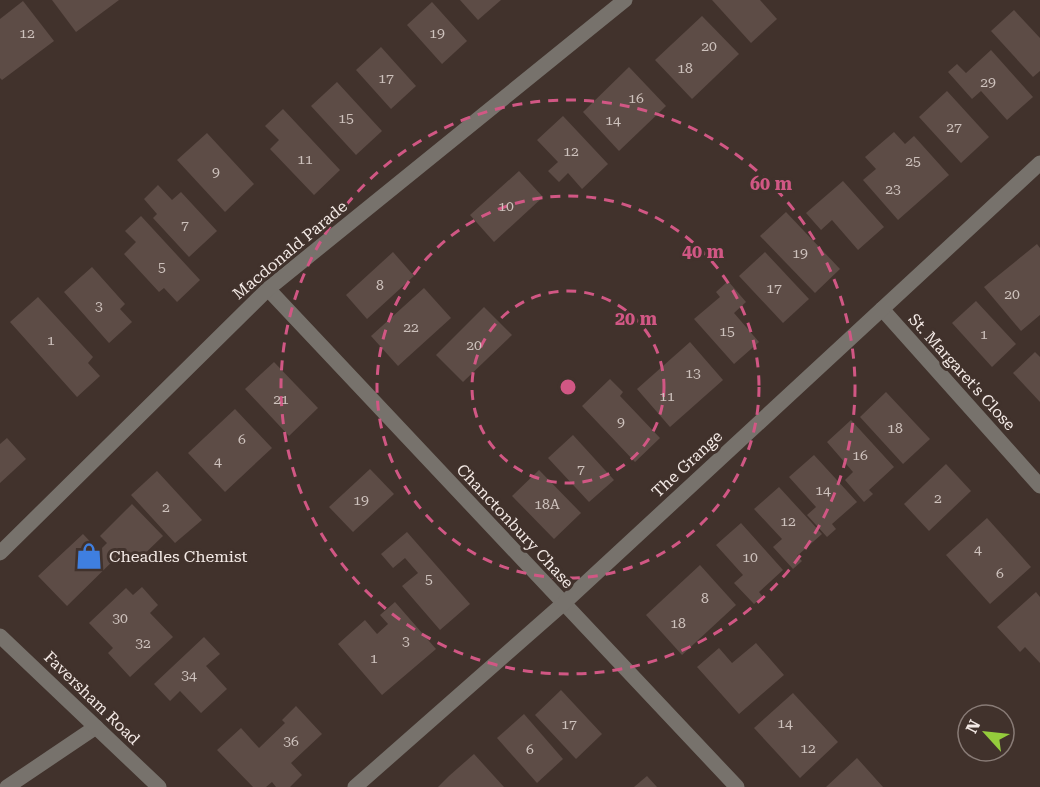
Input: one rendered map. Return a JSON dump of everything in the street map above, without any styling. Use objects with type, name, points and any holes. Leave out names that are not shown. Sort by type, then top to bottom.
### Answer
[{"type":"street","name":"Macdonald Parade","points":[[0,553],[268,289],[625,0]]},
{"type":"street","name":"The Grange","points":[[355,787],[564,603],[1040,163]]},
{"type":"street","name":"Chanctonbury Chase","points":[[268,289],[737,787]]},
{"type":"street","name":"St. Margaret's Close","points":[[882,309],[1040,486]]},
{"type":"street","name":"Faversham Road","points":[[0,636],[159,787]]},
{"type":"street","points":[[7,787],[96,726]]},
{"type":"building","points":[[52,0],[119,0],[76,32]]},
{"type":"building","points":[[460,0],[501,0],[478,20]]},
{"type":"building","points":[[712,0],[760,0],[777,19],[751,43]]},
{"type":"building","points":[[23,1],[54,41],[2,80],[0,78],[0,19]]},
{"type":"building","points":[[432,2],[467,41],[442,64],[407,25]]},
{"type":"building","points":[[1014,10],[1040,38],[1040,71],[1033,77],[991,31]]},
{"type":"building","points":[[702,16],[739,54],[692,99],[655,60]]},
{"type":"building","points":[[381,47],[416,86],[391,109],[356,70]]},
{"type":"building","points":[[991,50],[1033,97],[1007,120],[981,91],[972,99],[948,72],[957,64],[966,73]]},
{"type":"building","points":[[629,67],[666,106],[619,151],[583,112]]},
{"type":"building","points":[[337,82],[382,131],[356,155],[311,106]]},
{"type":"building","points":[[947,91],[989,137],[961,163],[919,117]]},
{"type":"building","points":[[283,109],[340,170],[314,195],[270,149],[279,140],[265,126]]},
{"type":"building","points":[[563,116],[608,164],[582,189],[568,173],[559,182],[548,171],[558,162],[537,140]]},
{"type":"building","points":[[894,132],[905,144],[914,136],[949,175],[898,220],[863,180],[876,169],[865,157]]},
{"type":"building","points":[[207,133],[254,184],[225,212],[177,160]]},
{"type":"building","points":[[519,171],[543,197],[494,242],[470,215]]},
{"type":"building","points":[[843,181],[884,227],[858,250],[832,220],[821,230],[806,213]]},
{"type":"building","points":[[158,185],[172,200],[181,192],[217,231],[189,257],[153,218],[157,214],[144,199]]},
{"type":"building","points":[[786,212],[840,269],[815,293],[760,236]]},
{"type":"building","points":[[141,216],[200,280],[177,302],[164,288],[159,292],[124,254],[136,242],[125,231]]},
{"type":"building","points":[[1037,244],[1040,248],[1040,315],[1021,331],[984,287]]},
{"type":"building","points":[[393,252],[414,276],[367,319],[346,295]]},
{"type":"building","points":[[765,252],[809,299],[783,323],[739,276]]},
{"type":"building","points":[[92,267],[125,304],[120,309],[132,322],[109,343],[64,292]]},
{"type":"building","points":[[728,281],[746,302],[734,313],[759,342],[734,364],[694,319],[720,297],[716,292]]},
{"type":"building","points":[[424,288],[451,318],[398,366],[371,336]]},
{"type":"building","points":[[38,297],[93,357],[88,363],[100,376],[77,397],[10,322]]},
{"type":"building","points":[[976,301],[1016,344],[992,367],[952,323]]},
{"type":"building","points":[[484,307],[512,335],[463,382],[436,355]]},
{"type":"building","points":[[690,342],[723,380],[670,427],[637,389]]},
{"type":"building","points":[[1035,352],[1040,357],[1040,402],[1013,373]]},
{"type":"building","points":[[274,362],[318,408],[289,436],[245,389]]},
{"type":"building","points":[[610,379],[623,392],[620,396],[660,438],[635,462],[582,406]]},
{"type":"building","points":[[886,392],[930,439],[903,464],[860,417]]},
{"type":"building","points":[[235,409],[272,448],[225,492],[188,453]]},
{"type":"building","points":[[851,420],[894,467],[869,490],[873,494],[864,502],[845,480],[853,472],[827,442]]},
{"type":"building","points":[[573,435],[614,480],[589,502],[548,458]]},
{"type":"building","points":[[7,438],[26,459],[0,483],[0,444]]},
{"type":"building","points":[[814,455],[857,502],[832,524],[836,529],[827,537],[807,515],[816,507],[789,477]]},
{"type":"building","points":[[946,464],[971,491],[929,531],[904,504]]},
{"type":"building","points":[[370,469],[394,494],[353,532],[329,507]]},
{"type":"building","points":[[539,470],[581,513],[554,539],[512,496]]},
{"type":"building","points":[[157,471],[202,520],[175,543],[131,495]]},
{"type":"building","points":[[779,487],[822,534],[797,556],[802,561],[793,569],[773,547],[782,539],[754,509]]},
{"type":"building","name":"Cheadles Chemist","points":[[132,504],[163,536],[136,562],[124,550],[67,606],[38,576],[83,534],[99,551],[107,543],[100,536]]},
{"type":"building","points":[[987,518],[1031,567],[990,604],[946,555]]},
{"type":"building","points":[[741,523],[783,570],[759,592],[763,597],[754,604],[734,583],[743,575],[716,545]]},
{"type":"building","points":[[407,532],[470,604],[440,630],[402,586],[418,573],[405,558],[393,568],[381,554]]},
{"type":"building","points":[[700,565],[736,605],[682,655],[646,615]]},
{"type":"building","points":[[142,587],[158,605],[150,613],[173,637],[130,677],[108,653],[113,648],[89,623],[126,588],[133,595]]},
{"type":"building","points":[[1036,592],[1040,597],[1040,663],[1025,647],[1020,652],[997,627]]},
{"type":"building","points":[[395,602],[436,649],[382,695],[338,644],[365,620],[377,634],[388,624],[380,615]]},
{"type":"building","points":[[204,637],[220,654],[206,666],[227,689],[201,713],[180,691],[170,701],[154,684]]},
{"type":"building","points":[[756,643],[784,675],[739,714],[697,667],[719,648],[732,663]]},
{"type":"building","points":[[561,690],[602,734],[576,759],[535,715]]},
{"type":"building","points":[[793,693],[838,742],[800,778],[754,728]]},
{"type":"building","points":[[296,706],[322,734],[291,763],[302,775],[290,787],[276,787],[272,782],[266,787],[253,787],[217,750],[241,728],[259,748],[285,723],[282,720]]},
{"type":"building","points":[[524,714],[563,759],[537,783],[497,738]]},
{"type":"building","points":[[474,754],[504,787],[438,787],[449,776]]},
{"type":"building","points":[[857,758],[883,787],[826,787]]},
{"type":"building","points":[[647,776],[657,787],[634,787]]},
{"type":"place","name":"Cheadles Chemist","points":[[89,556]]}]
